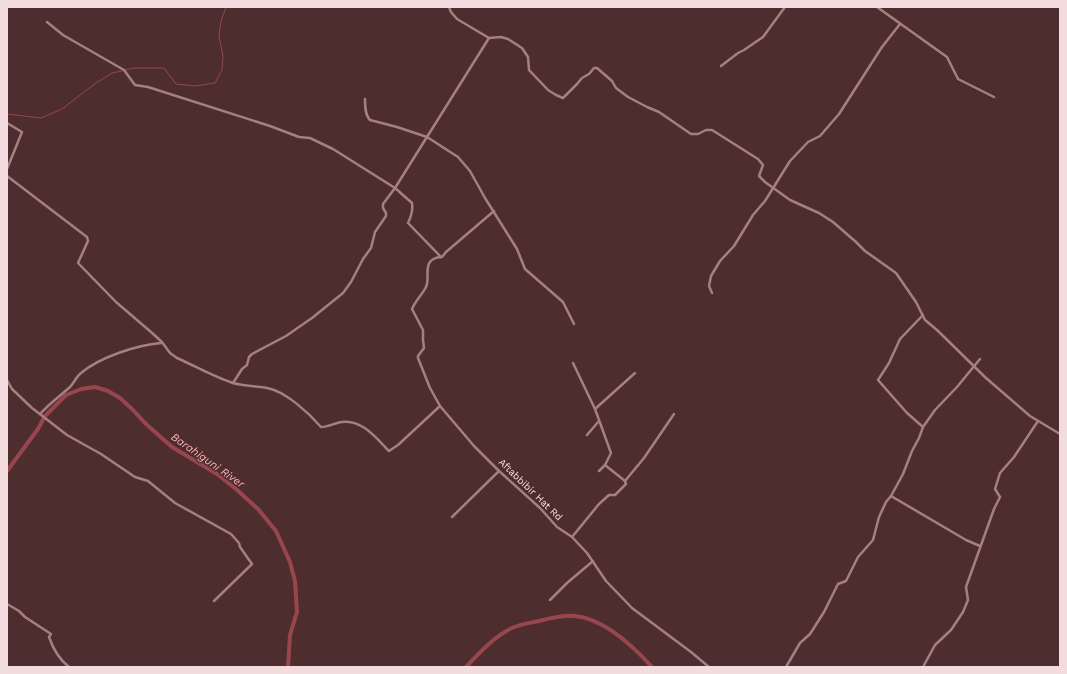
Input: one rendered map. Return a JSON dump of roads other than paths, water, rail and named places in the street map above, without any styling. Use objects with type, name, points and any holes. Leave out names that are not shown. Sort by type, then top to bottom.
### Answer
[{"type":"street","points":[[449,7],[451,12],[458,19],[489,38],[501,37],[508,39],[522,48],[528,57],[529,70],[548,90],[561,98],[566,96],[582,78],[589,74],[594,68],[597,68],[612,81],[616,88],[628,97],[659,112],[691,134],[698,134],[706,130],[712,130],[758,159],[763,165],[759,174],[760,178],[790,200],[819,213],[833,222],[865,251],[896,273],[911,294],[925,320],[986,378],[1038,421],[1060,434]]},
{"type":"street","points":[[721,66],[738,53],[763,38],[785,7]]},
{"type":"street","points":[[878,7],[947,57],[958,79],[994,97]]},
{"type":"street","points":[[47,22],[63,34],[124,70],[135,85],[270,126],[299,137],[310,138],[333,149],[396,188],[412,203],[413,207],[408,223],[442,258],[446,252],[494,211]]},
{"type":"street","points":[[712,293],[709,286],[711,276],[720,261],[734,246],[797,152],[808,142],[820,136],[839,114],[882,47],[900,24]]},
{"type":"street","points":[[233,383],[247,365],[249,357],[252,354],[260,348],[286,336],[312,318],[343,293],[371,248],[375,232],[386,214],[383,204],[396,188],[489,38]]},
{"type":"street","points":[[365,99],[367,117],[370,120],[427,137],[448,149],[462,161],[518,250],[525,269],[563,302],[574,324]]},
{"type":"street","points":[[7,123],[22,132],[7,169]]},
{"type":"street","points":[[7,176],[87,237],[88,241],[78,263],[116,302],[162,342],[170,353],[177,358],[233,383],[268,388],[275,391],[291,400],[323,427],[343,421],[354,423],[367,429],[389,451],[398,445],[440,406]]},
{"type":"street","name":"Aftabbibir Hat Rd","points":[[442,258],[435,259],[427,268],[427,284],[412,309],[424,333],[424,348],[418,358],[430,388],[440,406],[474,446],[499,471],[540,508],[557,526],[572,537],[593,561],[606,580],[632,608],[709,667]]},
{"type":"street","points":[[923,315],[900,339],[889,363],[878,380],[907,413],[923,427]]},
{"type":"street","points":[[41,415],[71,386],[80,374],[91,366],[120,353],[147,344],[162,342]]},
{"type":"street","points":[[786,667],[800,643],[810,634],[817,623],[838,584],[846,581],[858,557],[873,540],[879,517],[903,474],[923,427],[935,410],[957,387],[980,359]]},
{"type":"street","points":[[573,364],[595,409],[611,453],[605,466],[598,471]]},
{"type":"street","points":[[595,409],[635,373]]},
{"type":"street","points":[[7,380],[12,389],[49,422],[67,435],[101,454],[135,477],[148,481],[175,503],[224,530],[235,538],[252,564],[214,601]]},
{"type":"street","points":[[572,537],[599,504],[609,495],[615,495],[623,488],[626,483],[625,481],[644,458],[674,414]]},
{"type":"street","points":[[587,435],[599,421]]},
{"type":"street","points":[[923,667],[935,645],[951,630],[963,612],[968,600],[966,587],[980,546],[1000,497],[995,489],[999,475],[1014,457],[1038,421]]},
{"type":"street","points":[[605,466],[625,481]]},
{"type":"street","points":[[452,517],[499,471]]},
{"type":"street","points":[[891,496],[966,540],[980,546]]},
{"type":"street","points":[[550,600],[593,561]]},
{"type":"street","points":[[7,604],[51,634],[49,637],[53,648],[63,662],[69,667]]},
{"type":"waterway","points":[[125,70],[134,68],[164,68],[176,84],[195,86],[215,83],[222,70],[223,56],[219,36],[221,21],[226,7]]},
{"type":"waterway","points":[[7,114],[41,118],[62,109],[96,83],[112,73],[122,71]]},
{"type":"waterway","name":"Barahiguni River","points":[[7,471],[38,429],[45,416],[66,395],[81,389],[95,387],[108,391],[120,398],[172,447],[217,474],[236,489],[258,509],[276,531],[290,562],[295,581],[297,612],[290,635],[288,667]]},
{"type":"waterway","name":"Barahiguni River","points":[[466,667],[493,640],[506,631],[522,625],[562,616],[586,618],[608,628],[627,642],[652,667]]}]
